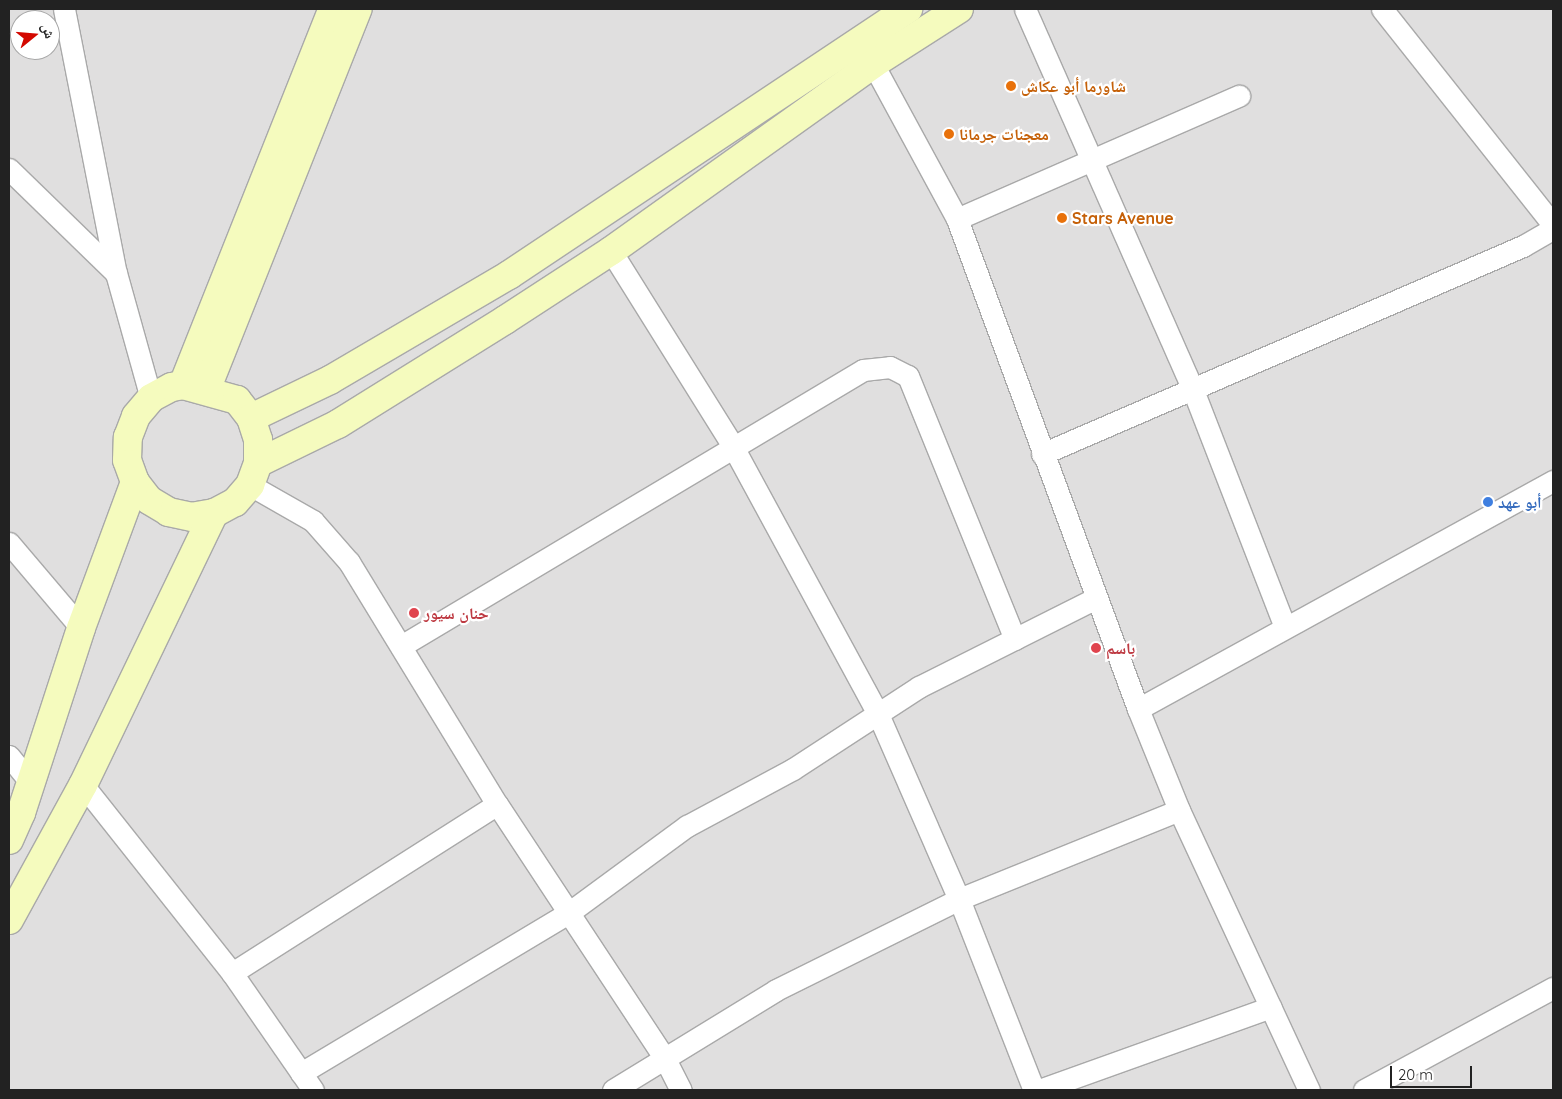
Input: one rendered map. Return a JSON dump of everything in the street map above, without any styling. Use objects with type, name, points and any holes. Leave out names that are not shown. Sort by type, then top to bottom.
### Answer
[{"type":"main road","points":[[195,388],[333,9]]},
{"type":"main road","points":[[195,388],[358,9]]},
{"type":"main road","points":[[251,418],[330,380],[509,275],[908,9]]},
{"type":"main road","points":[[254,474],[258,440],[251,418],[237,400],[195,388],[172,387],[151,398],[136,416],[128,437],[127,460],[135,482],[149,500],[169,512],[192,517],[214,513],[235,502],[254,474],[338,424],[611,251],[874,64],[960,9]]},
{"type":"main road","points":[[9,840],[31,783],[81,628],[135,482]]},
{"type":"main road","points":[[9,920],[83,785],[214,513]]},
{"type":"street","points":[[64,9],[116,274],[151,398]]},
{"type":"street","points":[[1025,9],[1093,159],[1193,390],[1285,627]]},
{"type":"street","points":[[1382,9],[1553,225]]},
{"type":"street","points":[[874,64],[958,219],[1042,454],[1138,709],[1179,810],[1309,1090]]},
{"type":"street","points":[[958,219],[1239,96]]},
{"type":"street","points":[[9,169],[116,274]]},
{"type":"street","points":[[1042,454],[1523,246],[1553,229]]},
{"type":"street","points":[[611,251],[732,445],[878,714],[959,899],[1034,1090]]},
{"type":"street","points":[[401,646],[732,445],[863,370],[890,366],[908,376],[1014,639]]},
{"type":"street","points":[[254,474],[313,521],[349,562],[496,804],[567,914],[664,1057],[681,1090]]},
{"type":"street","points":[[1138,709],[1553,481]]},
{"type":"street","points":[[9,543],[81,628]]},
{"type":"street","points":[[301,1073],[567,914],[687,826],[793,769],[919,687],[1096,598]]},
{"type":"street","points":[[9,756],[31,783]]},
{"type":"street","points":[[83,785],[232,973],[313,1090]]},
{"type":"street","points":[[232,973],[496,804]]},
{"type":"street","points":[[613,1090],[776,990],[959,899],[1179,810]]},
{"type":"street","points":[[1364,1090],[1553,988]]},
{"type":"street","points":[[1040,1090],[1270,1007]]},
{"type":"shaded area","points":[[9,9],[1553,9],[1553,1090],[9,1090]]},
{"type":"place","name":"شاورما أبو عكاش","points":[[1011,86]]},
{"type":"place","name":"معجنات جرمانا","points":[[949,134]]},
{"type":"place","name":"Stars Avenue","points":[[1062,218]]},
{"type":"place","name":"أبو عهد","points":[[1488,502]]},
{"type":"place","name":"حنان سيور","points":[[414,613]]},
{"type":"place","name":"باسم","points":[[1096,648]]}]
